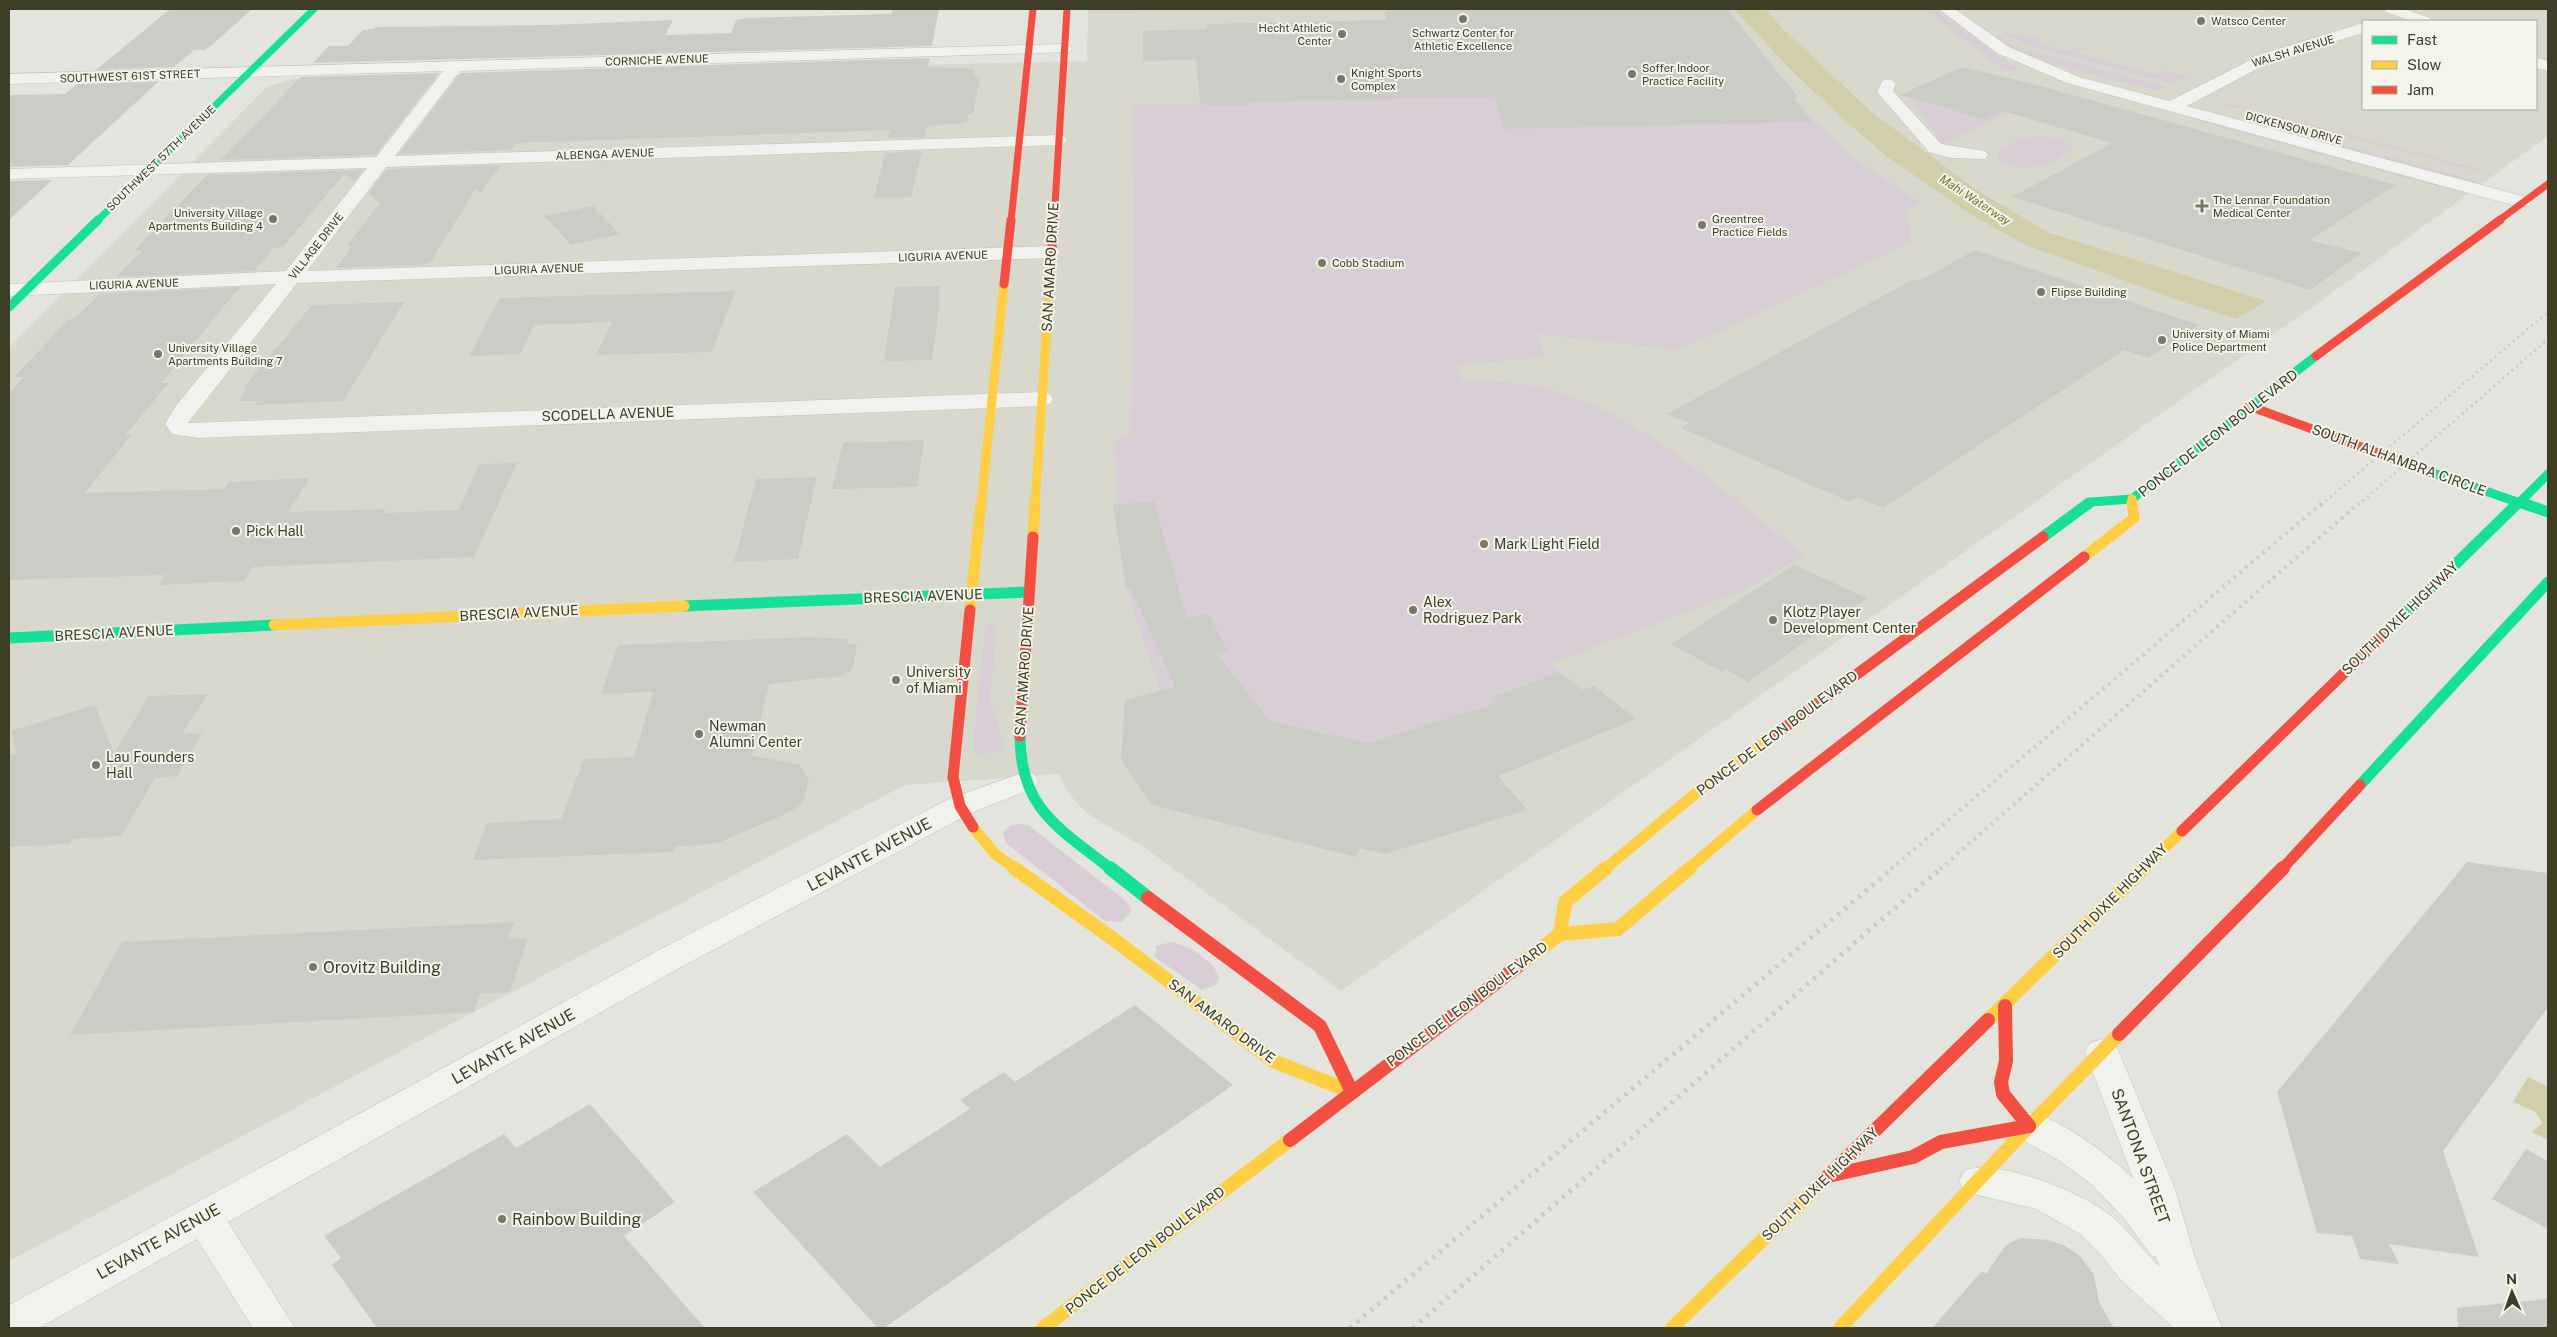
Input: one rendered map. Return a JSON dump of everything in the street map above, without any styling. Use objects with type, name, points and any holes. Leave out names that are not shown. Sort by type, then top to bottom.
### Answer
[{"type":"main road","name":"SOUTHWEST 57TH AVENUE","points":[[9,307],[18,290],[151,168],[314,9]]},
{"type":"main road","name":"SAN AMARO DRIVE","points":[[1033,9],[1027,50],[1020,142],[953,777],[960,806],[974,829],[995,854],[1120,944],[1272,1061],[1352,1092]]},
{"type":"main road","name":"SAN AMARO DRIVE","points":[[1067,9],[1050,252],[1019,764],[1032,799],[1045,816],[1168,914],[1320,1026],[1352,1092]]},
{"type":"main road","name":"PONCE DE LEON BOULEVARD","points":[[1043,1328],[1560,934],[1565,902],[1702,788],[2091,502],[2132,499],[2249,406],[2536,193]]},
{"type":"main road","name":"SOUTH ALHAMBRA CIRCLE","points":[[2249,406],[2548,512]]},
{"type":"main road","name":"SOUTH DIXIE HIGHWAY","points":[[1672,1328],[2005,1006],[2548,474]]},
{"type":"main road","points":[[1560,934],[1618,929],[1784,787],[2134,518],[2132,499]]},
{"type":"main road","points":[[1840,1328],[2028,1126],[2291,860],[2548,582]]},
{"type":"main road","name":"BRESCIA AVENUE","points":[[9,638],[529,612],[1029,592]]},
{"type":"main road","points":[[2005,1006],[2006,1061],[2002,1071],[2001,1082],[2003,1094],[2028,1126]]},
{"type":"main road","points":[[1828,1176],[1913,1157],[1941,1142],[2028,1126]]},
{"type":"street","name":"DICKENSON DRIVE","points":[[1946,9],[2003,50],[2050,68],[2073,80],[2179,103],[2536,193]]},
{"type":"street","points":[[2388,12],[2421,20]]},
{"type":"street","name":"WALSH AVENUE","points":[[2179,103],[2268,57],[2362,28]]},
{"type":"street","points":[[2334,38],[2362,42]]},
{"type":"street","name":"CORNICHE AVENUE","points":[[250,72],[1064,49]]},
{"type":"street","name":"VILLAGE DRIVE","points":[[176,426],[183,412],[292,277],[456,65]]},
{"type":"street","name":"SOUTHWEST 61ST STREET","points":[[9,79],[250,72]]},
{"type":"street","points":[[1888,84],[1885,92],[1935,148],[1951,153],[1980,155]]},
{"type":"street","name":"ALBENGA AVENUE","points":[[9,174],[1058,140]]},
{"type":"street","name":"LIGURIA AVENUE","points":[[18,290],[292,277],[1050,252]]},
{"type":"street","name":"SCODELLA AVENUE","points":[[176,426],[186,430],[198,431],[1042,399]]},
{"type":"street","name":"LEVANTE AVENUE","points":[[9,1325],[202,1216],[671,958],[960,806],[1024,781]]},
{"type":"street","name":"SANTONA STREET","points":[[2102,1052],[2156,1189],[2177,1261],[2202,1328]]},
{"type":"street","name":"SANTONA STREET","points":[[2028,1126],[2098,1168],[2140,1210],[2177,1261]]},
{"type":"street","name":"SANTONA STREET","points":[[1978,1180],[2044,1196],[2093,1223],[2115,1244],[2136,1270],[2202,1328]]},
{"type":"street","points":[[202,1216],[275,1328]]},
{"type":"shaded area","points":[[1085,9],[1225,9],[1095,13]]},
{"type":"shaded area","name":"University of Miami","points":[[1088,9],[2548,9],[2548,136],[2318,303],[1341,991],[1145,848],[1093,817],[1078,805],[1066,789],[1059,774],[905,785],[451,1024],[9,1261],[9,348],[267,87],[293,79],[1087,61]]},
{"type":"shaded area","points":[[1924,9],[1935,9],[1992,52],[2015,66],[2016,70],[2003,69]]},
{"type":"shaded area","points":[[2005,33],[2037,37],[2041,40],[2037,43],[2067,51],[2075,47],[2083,48],[2077,53],[2156,74],[2166,70],[2188,76],[2172,84],[2026,45]]},
{"type":"shaded area","points":[[1999,34],[2007,42],[2019,48],[2166,86],[2158,91],[2072,70],[2026,54],[2008,45],[1996,36]]},
{"type":"shaded area","points":[[1493,95],[1497,104],[1793,97],[1846,153],[1921,203],[1906,210],[1912,242],[1679,350],[1537,334],[1545,357],[1453,366],[1464,381],[1513,383],[1562,393],[1628,423],[1659,442],[1719,486],[1804,555],[1745,590],[1550,664],[1584,689],[1594,686],[1636,719],[1497,774],[1527,810],[1385,854],[1360,848],[1356,857],[1163,808],[1166,803],[1164,799],[1145,795],[1121,760],[1125,700],[1160,690],[1126,588],[1113,505],[1117,504],[1115,440],[1131,434],[1134,258],[1132,105],[1429,97],[1430,99]]},
{"type":"shaded area","points":[[1911,99],[1986,120],[2003,111],[2008,113],[1943,145]]},
{"type":"shaded area","points":[[2228,103],[2483,170],[2480,172],[2225,105]]},
{"type":"shaded area","points":[[2200,119],[2457,189],[2454,191],[2197,121]]},
{"type":"shaded area","points":[[2261,125],[2269,125],[2472,179],[2478,183],[2470,183]]},
{"type":"shaded area","points":[[2040,136],[2059,138],[2073,146],[2072,149],[2056,160],[2036,167],[2015,167],[1998,159],[1998,151],[2019,139]]},
{"type":"shaded area","points":[[989,624],[997,626],[990,699],[1004,743],[999,751],[982,754],[976,752],[973,747],[985,627]]},
{"type":"shaded area","points":[[1011,825],[1028,825],[1126,901],[1131,909],[1130,914],[1121,922],[1105,921],[1005,842],[1003,832]]},
{"type":"shaded area","points":[[1171,942],[1185,946],[1207,960],[1217,973],[1219,979],[1216,985],[1202,990],[1155,957],[1156,946]]},
{"type":"water","name":"Mahi Waterway","points":[[1734,9],[1765,9],[1782,28],[1869,110],[1975,189],[2047,232],[2266,301],[2236,319],[2026,245],[1970,214],[1885,155],[1794,73]]},
{"type":"water","points":[[2528,1077],[2548,1087],[2548,1140],[2532,1132],[2542,1123],[2536,1112],[2513,1102]]},
{"type":"building","points":[[252,9],[211,46],[204,50],[194,50],[174,67],[96,70],[169,10]]},
{"type":"building","points":[[893,9],[939,9],[932,46],[313,63],[329,46],[348,46],[363,30],[376,27],[549,25],[673,20],[665,35],[731,33],[736,20],[748,18],[891,14]]},
{"type":"building","points":[[1383,9],[1727,9],[1798,97],[1793,97],[1812,122],[1505,129],[1494,97],[1249,102],[1249,105],[1203,105],[1203,103],[1200,103],[1196,60],[1143,61],[1143,31],[1207,29],[1207,24],[1387,20]]},
{"type":"building","points":[[930,58],[928,67],[975,69],[974,77],[980,77],[973,114],[968,114],[967,123],[927,126],[925,137],[888,138],[890,130],[517,143],[511,150],[399,154],[461,73]]},
{"type":"building","name":"The Lennar Foundation Medical Center","points":[[1962,67],[2037,85],[2395,185],[2310,240],[2362,253],[2310,290],[2012,197],[2112,143],[2003,111],[1986,120],[1900,95]]},
{"type":"building","points":[[439,73],[375,155],[221,160],[301,77]]},
{"type":"building","points":[[159,81],[68,165],[9,167],[9,95],[65,94],[77,84]]},
{"type":"building","points":[[922,151],[911,197],[874,198],[885,153]]},
{"type":"building","points":[[501,165],[480,193],[476,188],[430,263],[336,268],[352,246],[347,246],[380,203],[368,194],[387,169]]},
{"type":"building","name":"University Village Apartments Building 4","points":[[363,170],[354,182],[344,174],[283,247],[274,248],[254,271],[116,277],[142,251],[134,251],[207,175]]},
{"type":"building","points":[[52,180],[9,220],[9,181]]},
{"type":"building","points":[[593,206],[620,234],[571,245],[545,216]]},
{"type":"building","points":[[1975,250],[2199,325],[2148,358],[2124,350],[1883,508],[1858,497],[1850,502],[1681,428],[1689,423],[1667,414],[1914,279],[1919,281]]},
{"type":"building","points":[[940,286],[938,300],[940,300],[932,360],[884,361],[895,287]]},
{"type":"building","points":[[240,287],[161,383],[169,383],[125,435],[131,435],[85,493],[224,489],[229,482],[310,478],[288,512],[386,509],[383,513],[458,510],[480,464],[517,463],[474,557],[253,567],[244,581],[158,585],[165,575],[9,580],[9,393],[24,377],[14,377],[69,319],[74,319],[100,294]]},
{"type":"building","points":[[735,291],[712,352],[596,355],[612,322],[534,325],[520,354],[469,356],[500,298]]},
{"type":"building","points":[[404,302],[343,401],[255,405],[258,401],[238,401],[248,386],[245,386],[312,305]]},
{"type":"building","points":[[924,440],[917,487],[832,489],[843,443]]},
{"type":"building","points":[[817,477],[798,559],[734,562],[756,479]]},
{"type":"building","points":[[1154,501],[1187,618],[1208,614],[1228,651],[1216,653],[1270,721],[1368,743],[1497,703],[1491,698],[1559,672],[1582,690],[1594,686],[1636,719],[1498,776],[1527,810],[1385,854],[1360,848],[1356,857],[1152,805],[1121,760],[1125,700],[1175,687],[1132,591],[1129,587],[1126,588],[1113,505]]},
{"type":"building","name":"Klotz Player Development Center","points":[[1794,565],[1867,598],[1748,682],[1726,669],[1722,672],[1671,644]]},
{"type":"building","name":"Newman Alumni Center","points":[[809,637],[848,639],[848,644],[857,644],[853,668],[843,676],[769,684],[752,756],[799,764],[809,778],[804,800],[792,811],[718,843],[676,847],[674,852],[473,860],[487,823],[561,819],[584,759],[634,757],[653,692],[601,694],[618,645]]},
{"type":"building","name":"Lau Founders Hall","points":[[208,694],[182,734],[202,733],[177,776],[155,778],[121,836],[73,839],[69,844],[9,847],[9,754],[17,754],[11,731],[95,705],[114,753],[149,696]]},
{"type":"building","points":[[2467,862],[2548,873],[2548,1007],[2443,1151],[2479,1257],[2389,1244],[2399,1264],[2360,1259],[2352,1236],[2317,1233],[2277,1092]]},
{"type":"building","name":"Orovitz Building","points":[[514,922],[508,939],[528,938],[510,992],[480,993],[474,1012],[70,1035],[122,942]]},
{"type":"building","points":[[1135,1005],[1233,1085],[884,1328],[878,1328],[753,1192],[847,1134],[880,1167],[970,1109],[960,1100],[1004,1072],[1015,1082]]},
{"type":"building","name":"Rainbow Building","points":[[590,1104],[675,1202],[624,1236],[705,1328],[377,1328],[332,1265],[341,1258],[324,1236],[504,1134],[516,1148]]},
{"type":"building","points":[[2526,1149],[2548,1161],[2548,1229],[2492,1199]]},
{"type":"building","points":[[2021,1238],[2048,1240],[2065,1246],[2080,1256],[2094,1275],[2099,1302],[2114,1328],[1932,1328],[1982,1271],[1986,1274],[2003,1249],[2009,1243]]},
{"type":"building","points":[[2548,1299],[2548,1328],[2458,1328],[2457,1308]]},
{"type":"railway","points":[[2321,505],[2548,312]]},
{"type":"railway","points":[[2358,505],[2548,339]]},
{"type":"railway","points":[[1891,869],[2322,503]]},
{"type":"railway","points":[[1940,869],[2359,503]]},
{"type":"railway","points":[[1350,1328],[1893,868]]},
{"type":"railway","points":[[1413,1328],[1941,868]]},
{"type":"traffic: fast","points":[[9,307],[314,9]]},
{"type":"traffic: fast","points":[[2043,537],[2091,502],[2132,499],[2316,356]]},
{"type":"traffic: fast","points":[[2430,472],[2548,512]]},
{"type":"traffic: fast","points":[[2384,634],[2548,474]]},
{"type":"traffic: fast","points":[[2360,785],[2548,582]]},
{"type":"traffic: fast","points":[[684,606],[1029,592]]},
{"type":"traffic: fast","points":[[9,638],[274,625]]},
{"type":"traffic: fast","points":[[1020,736],[1020,756],[1023,774],[1035,802],[1057,825],[1148,898]]},
{"type":"traffic: slow","points":[[1033,537],[1051,261]]},
{"type":"traffic: slow","points":[[970,610],[1004,284]]},
{"type":"traffic: slow","points":[[2084,557],[2134,518],[2132,499]]},
{"type":"traffic: slow","points":[[274,625],[684,606]]},
{"type":"traffic: slow","points":[[1518,966],[1560,934],[1565,902],[1702,788],[1769,739]]},
{"type":"traffic: slow","points":[[1560,934],[1618,929],[1757,810]]},
{"type":"traffic: slow","points":[[973,827],[995,854],[1120,944],[1273,1061],[1352,1092]]},
{"type":"traffic: slow","points":[[1988,1020],[2182,831]]},
{"type":"traffic: slow","points":[[1840,1328],[2029,1126],[2119,1034]]},
{"type":"traffic: slow","points":[[1043,1328],[1290,1140]]},
{"type":"traffic: slow","points":[[1672,1328],[1821,1183]]},
{"type":"traffic: jam","points":[[1004,284],[1033,9]]},
{"type":"traffic: jam","points":[[1051,261],[1067,9]]},
{"type":"traffic: jam","points":[[2316,356],[2548,184]]},
{"type":"traffic: jam","points":[[2249,406],[2430,472]]},
{"type":"traffic: jam","points":[[1020,736],[1033,537]]},
{"type":"traffic: jam","points":[[1769,739],[2043,537]]},
{"type":"traffic: jam","points":[[1757,810],[2084,557]]},
{"type":"traffic: jam","points":[[970,610],[953,777],[960,806],[973,827]]},
{"type":"traffic: jam","points":[[2182,831],[2384,634]]},
{"type":"traffic: jam","points":[[2119,1034],[2291,860],[2360,785]]},
{"type":"traffic: jam","points":[[1148,898],[1320,1026],[1352,1092]]},
{"type":"traffic: jam","points":[[1290,1140],[1518,966]]},
{"type":"traffic: jam","points":[[2005,1006],[2006,1061],[2001,1082],[2003,1094],[2029,1126]]},
{"type":"traffic: jam","points":[[1821,1183],[1988,1020]]},
{"type":"traffic: jam","points":[[1828,1176],[1913,1157],[1941,1142],[2029,1126]]},
{"type":"place","name":"Schwartz Center for Athletic Excellence","points":[[1463,19]]},
{"type":"place","name":"Watsco Center","points":[[2201,21]]},
{"type":"place","name":"Hecht Athletic Center","points":[[1342,34]]},
{"type":"place","name":"Soffer Indoor Practice Facility","points":[[1632,74]]},
{"type":"place","name":"Knight Sports Complex","points":[[1341,79]]},
{"type":"place","name":"The Lennar Foundation Medical Center","points":[[2202,206]]},
{"type":"place","name":"University Village Apartments Building 4","points":[[273,219]]},
{"type":"place","name":"Greentree Practice Fields","points":[[1702,225]]},
{"type":"place","name":"Cobb Stadium","points":[[1322,263]]},
{"type":"place","name":"Flipse Building","points":[[2041,292]]},
{"type":"place","name":"University of Miami Police Department","points":[[2162,340]]},
{"type":"place","name":"University Village Apartments Building 7","points":[[158,354]]},
{"type":"place","name":"Pick Hall","points":[[236,531]]},
{"type":"place","name":"Mark Light Field","points":[[1484,544]]},
{"type":"place","name":"Alex Rodriguez Park","points":[[1413,610]]},
{"type":"place","name":"Klotz Player Development Center","points":[[1773,620]]},
{"type":"place","name":"University of Miami","points":[[896,680]]},
{"type":"place","name":"Newman Alumni Center","points":[[699,734]]},
{"type":"place","name":"Lau Founders Hall","points":[[96,765]]},
{"type":"place","name":"Orovitz Building","points":[[313,967]]},
{"type":"place","name":"Rainbow Building","points":[[502,1219]]}]
